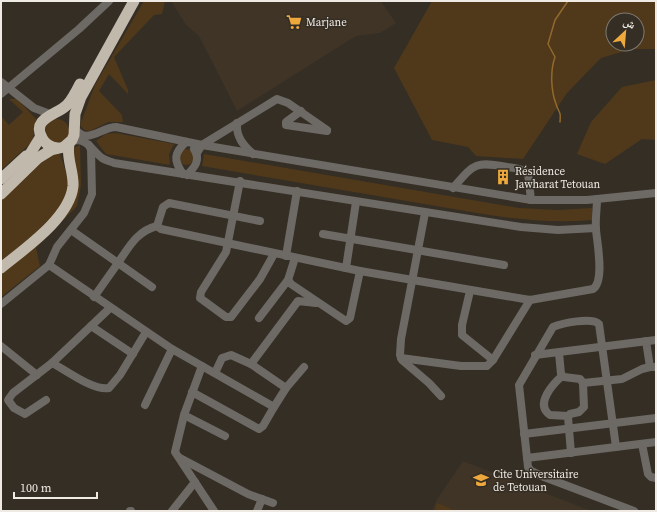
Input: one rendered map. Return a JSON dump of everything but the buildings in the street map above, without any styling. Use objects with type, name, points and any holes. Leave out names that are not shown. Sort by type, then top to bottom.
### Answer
[{"type":"highway","points":[[57,148],[47,144],[41,136],[40,126],[48,116],[65,107],[73,97],[127,1]]},
{"type":"highway","points":[[1,268],[52,224],[68,205],[73,182],[68,153],[70,143],[74,135],[74,126],[81,97],[134,1]]},
{"type":"highway","points":[[48,116],[63,114],[68,116],[74,126]]},
{"type":"highway","points":[[1,186],[27,159],[41,136]]},
{"type":"highway","points":[[1,194],[38,158],[70,143]]},
{"type":"highway","points":[[1,179],[33,149]]},
{"type":"street","points":[[1,94],[109,2]]},
{"type":"street","points":[[1,82],[34,108],[48,116]]},
{"type":"street","points":[[185,174],[196,164],[197,153],[202,145],[277,99],[284,101],[301,111]]},
{"type":"street","points":[[237,123],[238,136],[245,147],[254,154]]},
{"type":"street","points":[[74,126],[79,134],[86,136],[96,135],[106,128],[116,127],[202,145],[531,200],[570,201],[656,193]]},
{"type":"street","points":[[70,143],[77,140],[89,144],[100,157],[114,163],[240,181],[356,202],[541,230],[596,228]]},
{"type":"street","points":[[188,142],[197,153]]},
{"type":"street","points":[[185,174],[176,164],[176,155],[188,142]]},
{"type":"street","points":[[1,304],[49,265],[57,247],[84,213],[92,194],[89,144]]},
{"type":"street","points":[[91,162],[96,157],[100,157]]},
{"type":"street","points":[[453,188],[466,173],[478,164],[522,169],[528,173],[531,200]]},
{"type":"street","points":[[240,181],[234,216],[224,256],[200,296],[210,307],[227,318],[230,318],[260,279],[274,254]]},
{"type":"street","points":[[259,318],[288,280],[297,191]]},
{"type":"street","points":[[157,226],[161,229],[274,254],[413,281],[530,300],[587,291],[596,288],[598,283],[600,247],[596,228],[597,199]]},
{"type":"street","points":[[346,268],[356,202]]},
{"type":"street","points":[[157,226],[163,208],[169,203],[260,221]]},
{"type":"street","points":[[425,212],[401,339],[401,358],[441,396]]},
{"type":"street","points":[[94,297],[136,237],[145,230],[157,226]]},
{"type":"street","points":[[71,230],[152,287]]},
{"type":"street","points":[[323,234],[504,265]]},
{"type":"street","points":[[49,265],[172,349],[274,408]]},
{"type":"street","points":[[288,280],[291,284],[344,320],[348,320],[353,309],[360,271]]},
{"type":"street","points":[[470,291],[462,325],[462,335],[493,360]]},
{"type":"street","points":[[401,358],[481,367],[489,365],[530,300]]},
{"type":"street","points":[[251,364],[298,301],[319,303]]},
{"type":"street","points":[[46,400],[25,414],[18,411],[8,400],[13,393],[52,363],[110,308]]},
{"type":"street","points":[[616,447],[599,324],[596,321],[589,320],[553,327],[518,385],[528,468],[533,472],[634,511]]},
{"type":"street","points":[[92,326],[133,354]]},
{"type":"street","points":[[52,363],[92,385],[105,389],[113,386],[146,332]]},
{"type":"street","points":[[535,355],[656,340]]},
{"type":"street","points":[[583,383],[622,379],[642,369],[653,367],[646,341]]},
{"type":"street","points":[[1,346],[37,375]]},
{"type":"street","points":[[145,405],[172,349]]},
{"type":"street","points":[[559,353],[562,376],[547,393],[546,409],[550,415],[568,416],[579,412],[584,407],[583,383],[581,380],[578,378],[562,376]]},
{"type":"street","points":[[215,373],[222,358],[228,355],[251,364],[286,388]]},
{"type":"street","points":[[202,366],[184,415],[175,449],[179,458],[214,511]]},
{"type":"street","points":[[192,392],[259,429],[263,426],[286,388],[304,367]]},
{"type":"street","points":[[184,415],[225,436]]},
{"type":"street","points":[[568,416],[571,452]]},
{"type":"street","points":[[524,434],[656,418]]},
{"type":"street","points":[[526,458],[656,442]]},
{"type":"street","points":[[642,444],[648,474],[651,477],[656,478]]},
{"type":"street","points":[[179,458],[248,494],[273,503]]},
{"type":"street","points":[[172,511],[195,482]]},
{"type":"street","points":[[257,511],[262,499]]},
{"type":"shaded area","points":[[144,1],[165,1],[162,14],[154,15],[114,57],[128,90],[128,94],[109,74],[99,91],[122,115],[123,122],[108,122],[90,131],[84,130],[80,125],[95,85]]},
{"type":"shaded area","points":[[171,1],[381,1],[396,23],[380,33],[356,36],[237,111],[199,36],[186,25]]},
{"type":"shaded area","points":[[432,1],[656,1],[656,49],[645,49],[645,12],[605,12],[605,52],[622,52],[601,58],[567,93],[523,159],[476,156],[468,147],[432,140],[394,68]]},
{"type":"shaded area","points":[[656,80],[656,140],[642,139],[605,164],[577,154],[591,122],[622,87]]},
{"type":"shaded area","points":[[9,99],[17,99],[37,120],[32,142],[1,170],[1,116],[9,125],[23,112]]},
{"type":"shaded area","points":[[57,119],[66,122],[69,131],[66,140],[57,143],[48,140],[45,131],[48,122]]},
{"type":"shaded area","points":[[116,133],[174,144],[169,154],[170,165],[106,154],[96,141],[106,134]]},
{"type":"shaded area","points":[[80,145],[81,185],[77,206],[36,248],[40,266],[1,297],[1,269],[68,206],[71,149]]},
{"type":"shaded area","points":[[186,149],[192,151],[194,157],[192,163],[186,165],[180,163],[178,157],[180,151]]},
{"type":"shaded area","points":[[49,154],[60,154],[68,180],[67,196],[63,204],[48,222],[1,262],[1,200]]},
{"type":"shaded area","points":[[204,154],[519,208],[558,210],[592,208],[593,220],[537,220],[483,214],[202,166]]},
{"type":"shaded area","name":"Cite Universitaire de Tetouan","points":[[463,461],[591,511],[432,511],[437,499]]},
{"type":"shaded area","points":[[437,503],[452,509],[450,511],[435,511]]},
{"type":"waterway","points":[[560,122],[560,114],[554,99],[552,87],[552,68],[555,57],[548,44],[555,20],[568,1]]},
{"type":"place","name":"Marjane","points":[[294,22]]},
{"type":"place","name":"Résidence Jawharat Tetouan","points":[[503,177]]},
{"type":"place","name":"Cite Universitaire de Tetouan","points":[[481,480]]}]
